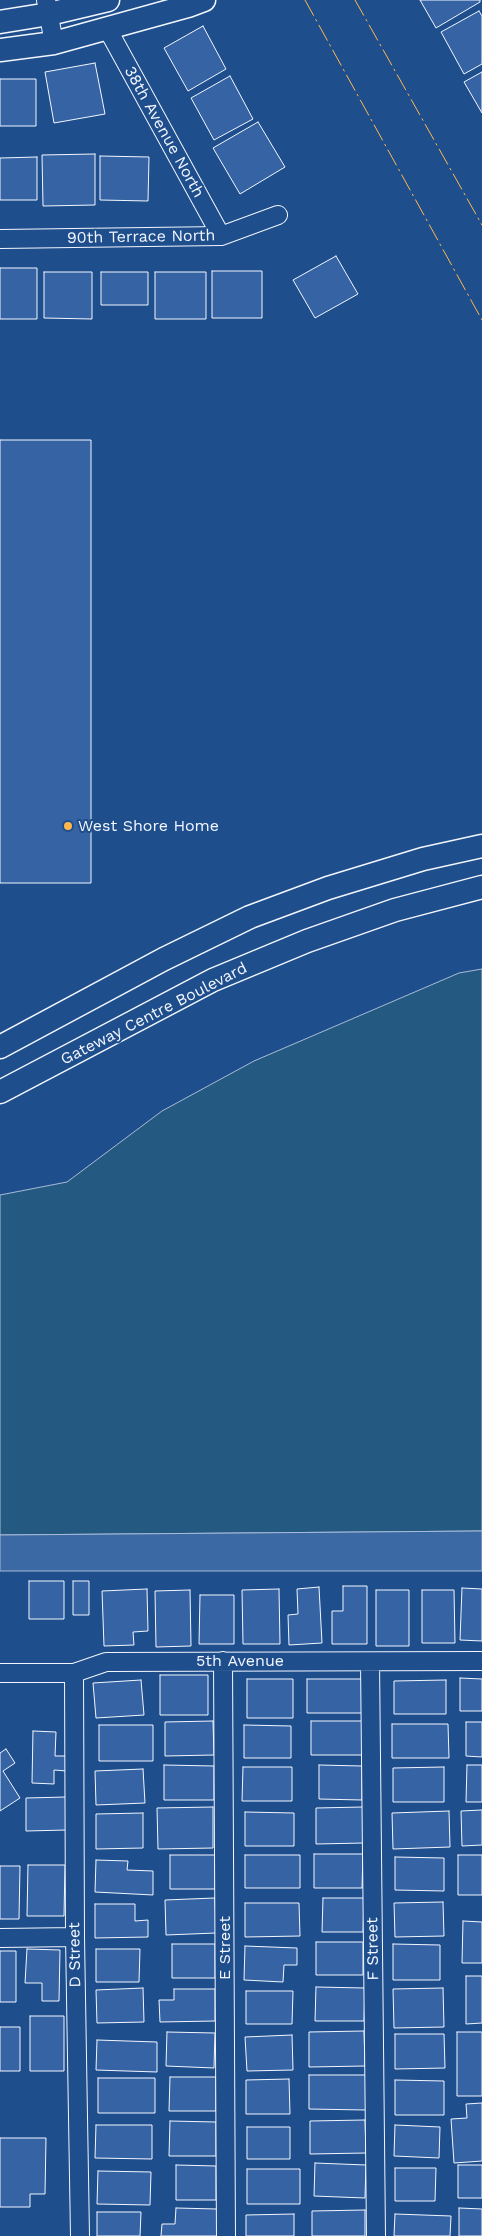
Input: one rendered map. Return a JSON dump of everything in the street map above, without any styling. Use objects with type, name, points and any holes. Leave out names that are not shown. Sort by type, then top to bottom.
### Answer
[{"type":"street","points":[[0,22],[47,7],[108,0]]},
{"type":"street","points":[[0,50],[54,43],[204,0]]},
{"type":"street","points":[[47,7],[54,43]]},
{"type":"street","name":"38th Avenue North","points":[[107,28],[221,236]]},
{"type":"street","name":"90th Terrace North","points":[[0,239],[221,236],[278,215]]},
{"type":"street","points":[[0,1047],[164,959],[250,917],[328,888],[423,859],[482,846]]},
{"type":"street","name":"Gateway Centre Boulevard","points":[[0,1092],[213,980],[307,941],[386,914],[482,887]]},
{"type":"street","name":"E Street","points":[[223,1661],[226,2236]]},
{"type":"street","name":"5th Avenue","points":[[0,1673],[74,1673],[106,1662],[482,1661]]},
{"type":"street","name":"F Street","points":[[370,1662],[376,2236]]},
{"type":"street","name":"D Street","points":[[74,1673],[75,1937],[80,2236]]},
{"type":"street","points":[[0,1938],[75,1937]]},
{"type":"shaded area","points":[[482,969],[482,1531],[0,1535],[0,1195],[67,1182],[162,1111],[254,1061],[459,973]]},
{"type":"shaded area","points":[[482,1531],[482,1571],[0,1571],[0,1535]]},
{"type":"building","points":[[420,0],[480,0],[480,2],[436,28]]},
{"type":"building","points":[[479,11],[482,16],[482,64],[464,74],[441,32]]},
{"type":"building","points":[[203,26],[226,69],[188,91],[164,48]]},
{"type":"building","points":[[95,63],[105,114],[54,123],[45,72]]},
{"type":"building","points":[[482,72],[482,113],[464,82]]},
{"type":"building","points":[[230,76],[253,119],[214,140],[191,98]]},
{"type":"building","points":[[0,79],[36,79],[36,126],[0,126]]},
{"type":"building","points":[[258,122],[285,167],[240,194],[213,148]]},
{"type":"building","points":[[95,154],[95,205],[43,206],[42,155]]},
{"type":"building","points":[[100,156],[149,157],[148,201],[100,200]]},
{"type":"building","points":[[37,157],[37,200],[0,200],[0,158]]},
{"type":"building","points":[[336,256],[358,294],[315,318],[293,280]]},
{"type":"building","points":[[0,268],[37,268],[37,319],[0,319]]},
{"type":"building","points":[[212,271],[262,271],[262,318],[212,318]]},
{"type":"building","points":[[44,272],[92,272],[92,319],[44,318]]},
{"type":"building","points":[[101,272],[148,272],[148,305],[101,305]]},
{"type":"building","points":[[155,272],[206,272],[206,319],[155,319]]},
{"type":"building","points":[[0,440],[91,440],[91,883],[0,883]]},
{"type":"building","points":[[29,1581],[64,1581],[64,1619],[29,1619]]},
{"type":"building","points":[[73,1581],[89,1581],[89,1615],[73,1615]]},
{"type":"building","points":[[343,1586],[367,1586],[367,1644],[332,1644],[332,1611],[343,1611]]},
{"type":"building","points":[[319,1587],[322,1643],[289,1645],[288,1615],[298,1614],[297,1589]]},
{"type":"building","points":[[462,1588],[482,1589],[482,1641],[460,1640]]},
{"type":"building","points":[[147,1589],[148,1631],[133,1632],[134,1645],[104,1646],[102,1591]]},
{"type":"building","points":[[279,1589],[280,1644],[243,1644],[242,1590]]},
{"type":"building","points":[[190,1590],[191,1646],[156,1647],[155,1591]]},
{"type":"building","points":[[376,1590],[409,1590],[409,1646],[376,1646]]},
{"type":"building","points":[[422,1590],[454,1590],[455,1643],[422,1643]]},
{"type":"building","points":[[200,1595],[234,1595],[234,1644],[199,1644]]},
{"type":"building","points":[[160,1675],[208,1675],[208,1715],[160,1715]]},
{"type":"building","points":[[460,1678],[482,1679],[482,1711],[460,1711]]},
{"type":"building","points":[[247,1679],[293,1679],[293,1718],[247,1718]]},
{"type":"building","points":[[307,1679],[362,1679],[362,1713],[307,1713]]},
{"type":"building","points":[[141,1680],[144,1715],[96,1718],[93,1683]]},
{"type":"building","points":[[446,1680],[446,1714],[394,1714],[394,1681]]},
{"type":"building","points":[[213,1721],[214,1755],[165,1756],[165,1722]]},
{"type":"building","points":[[311,1721],[363,1721],[362,1755],[311,1755]]},
{"type":"building","points":[[466,1722],[482,1722],[482,1757],[466,1756]]},
{"type":"building","points":[[392,1724],[448,1724],[449,1758],[392,1758]]},
{"type":"building","points":[[99,1725],[153,1725],[153,1761],[99,1761]]},
{"type":"building","points":[[244,1725],[291,1726],[291,1758],[244,1758]]},
{"type":"building","points":[[33,1731],[56,1732],[55,1756],[67,1756],[67,1771],[54,1770],[54,1784],[32,1783]]},
{"type":"building","points":[[6,1749],[15,1763],[3,1771],[20,1798],[0,1811],[0,1753]]},
{"type":"building","points":[[164,1765],[214,1766],[214,1800],[164,1800]]},
{"type":"building","points":[[319,1765],[362,1766],[362,1800],[319,1799]]},
{"type":"building","points":[[467,1765],[482,1765],[482,1802],[466,1802]]},
{"type":"building","points":[[243,1767],[292,1767],[292,1801],[242,1801]]},
{"type":"building","points":[[444,1767],[444,1802],[393,1802],[393,1768]]},
{"type":"building","points":[[143,1769],[145,1803],[96,1805],[95,1771]]},
{"type":"building","points":[[66,1797],[67,1830],[26,1831],[26,1798]]},
{"type":"building","points":[[213,1807],[213,1848],[158,1849],[157,1808]]},
{"type":"building","points":[[363,1807],[364,1843],[316,1844],[316,1808]]},
{"type":"building","points":[[482,1810],[482,1845],[462,1846],[461,1811]]},
{"type":"building","points":[[449,1811],[450,1847],[393,1849],[392,1813]]},
{"type":"building","points":[[245,1812],[294,1813],[294,1846],[245,1846]]},
{"type":"building","points":[[143,1813],[143,1848],[96,1849],[96,1814]]},
{"type":"building","points":[[314,1854],[363,1854],[362,1888],[314,1888]]},
{"type":"building","points":[[170,1855],[215,1855],[215,1889],[170,1889]]},
{"type":"building","points":[[245,1855],[300,1855],[300,1888],[245,1888]]},
{"type":"building","points":[[458,1855],[482,1855],[482,1895],[458,1895]]},
{"type":"building","points":[[395,1857],[444,1858],[444,1891],[395,1890]]},
{"type":"building","points":[[96,1860],[128,1861],[127,1870],[153,1871],[153,1895],[95,1892]]},
{"type":"building","points":[[28,1865],[65,1865],[64,1916],[27,1916]]},
{"type":"building","points":[[0,1866],[20,1866],[19,1919],[0,1919]]},
{"type":"building","points":[[215,1898],[216,1933],[166,1935],[165,1900]]},
{"type":"building","points":[[323,1898],[364,1898],[363,1932],[322,1932]]},
{"type":"building","points":[[443,1902],[444,1936],[395,1937],[394,1903]]},
{"type":"building","points":[[245,1903],[299,1903],[300,1936],[245,1937]]},
{"type":"building","points":[[95,1904],[135,1904],[135,1921],[148,1920],[148,1937],[95,1938]]},
{"type":"building","points":[[463,1921],[482,1922],[482,1963],[462,1963]]},
{"type":"building","points":[[316,1942],[363,1942],[363,1975],[316,1975]]},
{"type":"building","points":[[172,1944],[215,1944],[215,1978],[172,1978]]},
{"type":"building","points":[[393,1944],[440,1945],[440,1980],[393,1980]]},
{"type":"building","points":[[245,1946],[297,1948],[297,1965],[284,1965],[283,1982],[244,1980]]},
{"type":"building","points":[[27,1949],[60,1950],[59,2001],[42,2001],[42,1983],[25,1983]]},
{"type":"building","points":[[96,1949],[140,1949],[139,1982],[96,1982]]},
{"type":"building","points":[[0,1951],[16,1951],[16,2002],[0,2002]]},
{"type":"building","points":[[466,1976],[482,1976],[482,2023],[466,2024]]},
{"type":"building","points":[[316,1987],[365,1988],[364,2021],[315,2021]]},
{"type":"building","points":[[143,1988],[144,2022],[97,2023],[96,1990]]},
{"type":"building","points":[[443,1988],[444,2027],[394,2028],[393,1989]]},
{"type":"building","points":[[174,1989],[215,1989],[215,2021],[160,2022],[159,2000],[174,2000]]},
{"type":"building","points":[[246,1991],[293,1991],[292,2024],[246,2024]]},
{"type":"building","points":[[30,2016],[64,2016],[64,2071],[30,2071]]},
{"type":"building","points":[[0,2027],[20,2027],[20,2071],[0,2071]]},
{"type":"building","points":[[364,2031],[365,2066],[309,2067],[309,2032]]},
{"type":"building","points":[[167,2032],[215,2033],[214,2068],[166,2066]]},
{"type":"building","points":[[457,2032],[482,2032],[482,2096],[457,2096]]},
{"type":"building","points":[[395,2034],[444,2034],[445,2068],[395,2069]]},
{"type":"building","points":[[292,2035],[293,2070],[247,2071],[245,2037]]},
{"type":"building","points":[[97,2040],[157,2042],[157,2072],[96,2070]]},
{"type":"building","points":[[309,2075],[366,2075],[366,2110],[309,2109]]},
{"type":"building","points":[[170,2077],[216,2077],[216,2111],[169,2111]]},
{"type":"building","points":[[98,2078],[155,2078],[155,2113],[98,2113]]},
{"type":"building","points":[[289,2079],[290,2114],[246,2114],[246,2080]]},
{"type":"building","points":[[395,2080],[444,2081],[444,2115],[395,2115]]},
{"type":"building","points":[[482,2103],[482,2161],[454,2163],[451,2119],[467,2118],[466,2104]]},
{"type":"building","points":[[365,2120],[366,2153],[310,2154],[310,2121]]},
{"type":"building","points":[[170,2121],[216,2122],[216,2156],[169,2156]]},
{"type":"building","points":[[96,2125],[152,2125],[152,2159],[95,2158]]},
{"type":"building","points":[[395,2125],[440,2127],[439,2158],[394,2156]]},
{"type":"building","points":[[247,2127],[290,2127],[290,2159],[247,2159]]},
{"type":"building","points":[[0,2138],[46,2138],[45,2194],[30,2194],[30,2207],[0,2207]]},
{"type":"building","points":[[315,2163],[366,2165],[365,2198],[314,2196]]},
{"type":"building","points":[[176,2165],[216,2166],[216,2200],[176,2200]]},
{"type":"building","points":[[458,2165],[482,2165],[482,2198],[458,2198]]},
{"type":"building","points":[[395,2168],[436,2168],[435,2201],[395,2201]]},
{"type":"building","points":[[247,2169],[300,2169],[300,2204],[247,2204]]},
{"type":"building","points":[[98,2171],[151,2172],[150,2205],[97,2204]]},
{"type":"building","points":[[176,2208],[217,2209],[217,2236],[161,2236],[162,2224],[175,2224]]},
{"type":"building","points":[[459,2208],[482,2209],[482,2236],[459,2236]]},
{"type":"building","points":[[365,2210],[365,2236],[312,2236],[312,2211]]},
{"type":"building","points":[[97,2212],[141,2212],[140,2236],[97,2236]]},
{"type":"building","points":[[294,2214],[294,2236],[246,2236],[246,2215]]},
{"type":"building","points":[[395,2214],[451,2216],[450,2236],[394,2236]]},
{"type":"power","points":[[305,0],[482,320]]},
{"type":"power","points":[[355,0],[482,225]]},
{"type":"place","name":"West Shore Home","points":[[68,826]]}]
